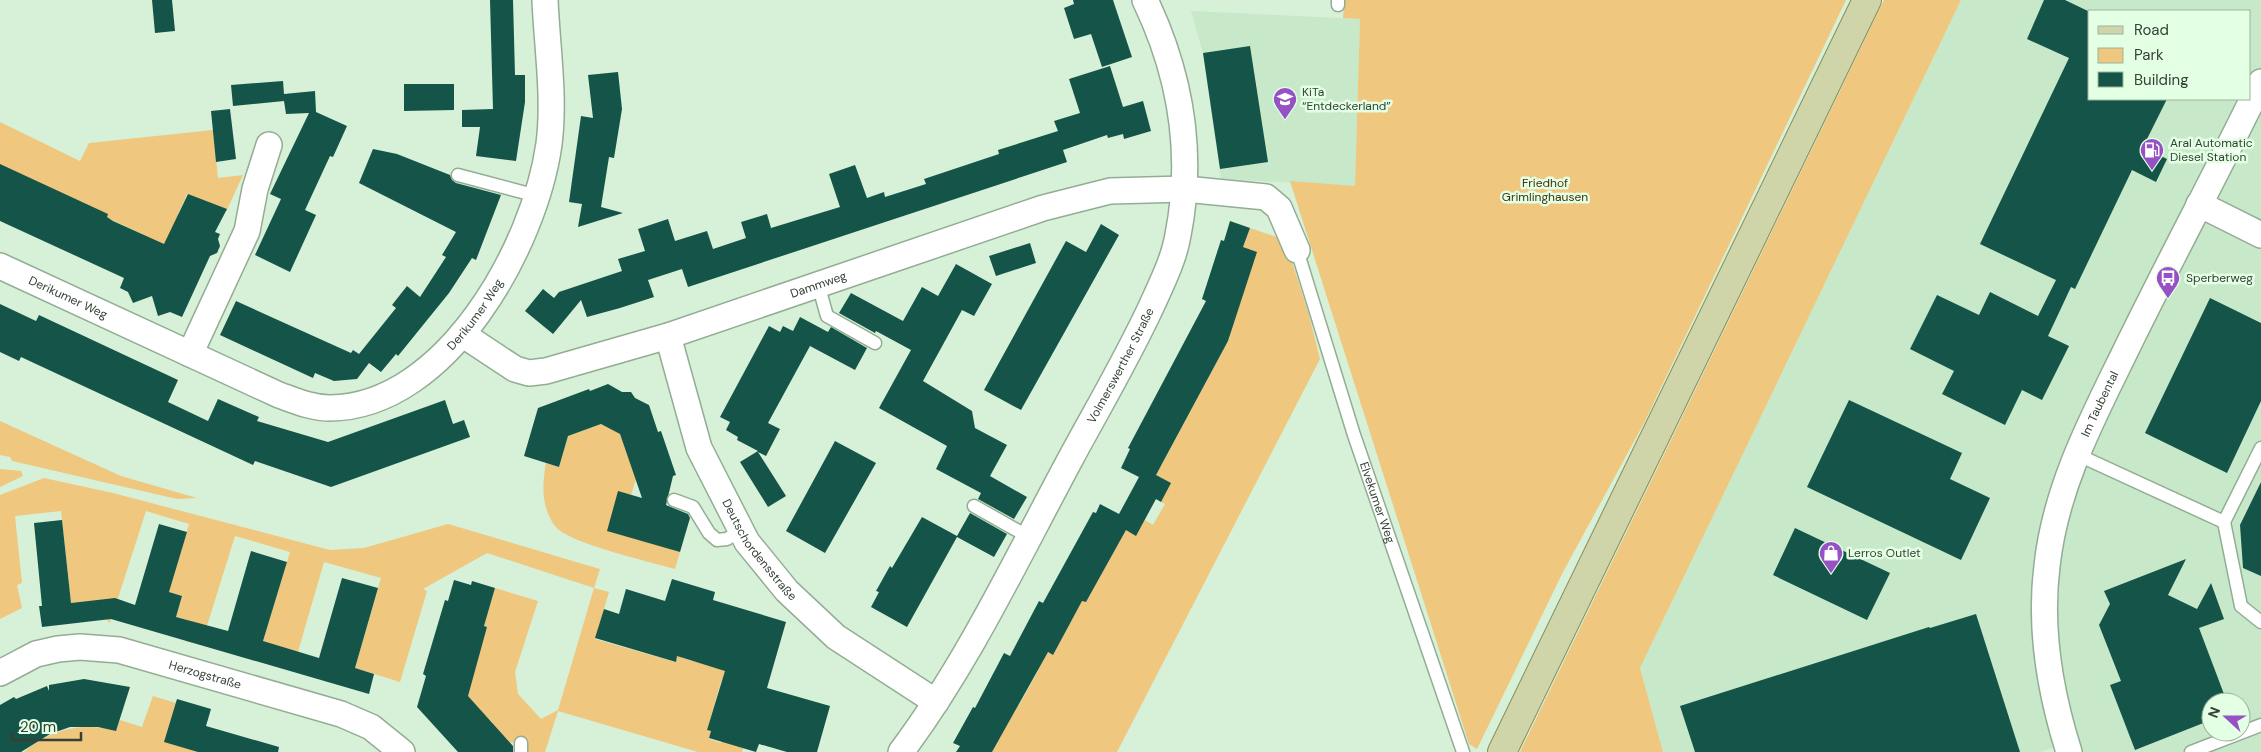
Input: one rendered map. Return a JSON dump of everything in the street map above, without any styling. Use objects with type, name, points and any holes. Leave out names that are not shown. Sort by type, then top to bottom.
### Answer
[{"type":"main road","points":[[1502,752],[1867,0]]},
{"type":"street","name":"Derikumer Weg","points":[[0,266],[279,395],[310,405],[337,407],[372,401],[399,390],[427,370],[462,334],[489,297],[512,258],[529,222],[545,164],[550,124],[544,0]]},
{"type":"street","name":"Volmerswerther Straße","points":[[901,752],[936,702],[1131,350],[1164,279],[1178,237],[1185,189],[1185,136],[1173,71],[1145,0]]},
{"type":"street","name":"Im Taubental","points":[[2069,752],[2053,694],[2047,652],[2044,604],[2053,527],[2076,454],[2153,293],[2261,82]]},
{"type":"street","points":[[190,354],[247,231],[255,189],[268,145]]},
{"type":"street","name":"Dammweg","points":[[462,334],[515,370],[529,373],[546,371],[668,336],[1084,196],[1138,189],[1185,189],[1266,197],[1278,208],[1297,250]]},
{"type":"street","points":[[2199,204],[2261,235]]},
{"type":"street","name":"Deutschordensstraße","points":[[668,336],[699,448],[741,530],[759,557],[813,617],[836,637],[936,702]]},
{"type":"street","name":"Herzogstraße","points":[[0,673],[36,654],[58,649],[80,647],[119,650],[341,714],[371,728],[402,752]]},
{"type":"lane","points":[[458,174],[537,196]]},
{"type":"lane","name":"Elvekumer Weg","points":[[1297,250],[1354,435],[1463,752]]},
{"type":"lane","points":[[818,284],[828,316],[875,343]]},
{"type":"lane","points":[[2261,448],[2224,522],[2241,606],[2261,622]]},
{"type":"lane","points":[[2076,454],[2224,522]]},
{"type":"lane","points":[[674,500],[694,506],[709,533],[716,540],[727,538],[741,530]]},
{"type":"lane","points":[[974,506],[1029,537]]},
{"type":"lane","points":[[2191,752],[2261,725]]},
{"type":"shaded area","points":[[1961,0],[2261,0],[2261,752],[2082,752],[2077,740],[2040,752],[1663,752],[1640,668]]},
{"type":"shaded area","name":"KiTa “Entdeckerland”","points":[[1191,11],[1360,19],[1355,186],[1221,179],[1203,53]]},
{"type":"green space","name":"Friedhof Grimlinghausen","points":[[1344,0],[1846,0],[1644,423],[1563,572],[1477,749],[1469,744],[1290,181],[1355,186],[1360,19],[1343,18]]},
{"type":"green space","points":[[1884,0],[1961,0],[1640,668],[1663,752],[1520,752]]},
{"type":"green space","points":[[0,122],[80,161],[89,143],[213,130],[218,178],[243,175],[226,212],[187,194],[178,214],[187,219],[162,264],[144,235],[0,167]]},
{"type":"green space","points":[[1250,228],[1285,240],[1309,315],[1320,359],[1117,752],[992,752],[1009,702],[1018,707],[1038,671],[1031,667],[1041,649],[1053,655],[1074,596],[1086,602],[1126,529],[1136,535],[1145,520],[1153,525],[1165,504],[1161,502],[1144,469],[1161,466],[1230,337],[1217,330],[1256,252],[1243,247]]},
{"type":"green space","points":[[0,421],[121,476],[197,498],[177,499],[12,461],[10,457],[0,455]]},
{"type":"green space","points":[[602,424],[620,434],[636,479],[631,495],[662,546],[680,552],[675,569],[575,539],[555,526],[550,519],[544,496],[546,463],[559,467],[568,436]]},
{"type":"green space","points":[[0,469],[21,471],[23,476],[0,487]]},
{"type":"green space","points":[[44,478],[113,493],[330,550],[364,548],[448,524],[600,569],[594,588],[487,553],[423,589],[427,591],[400,682],[355,668],[381,578],[324,562],[295,662],[263,641],[290,552],[235,536],[201,645],[185,641],[191,621],[176,617],[182,596],[169,592],[189,524],[146,511],[110,623],[107,620],[104,600],[71,603],[61,511],[15,516],[22,583],[17,585],[22,608],[0,619],[0,495]]},
{"type":"green space","points":[[495,588],[538,601],[515,672],[518,694],[541,719],[558,710],[594,588],[609,592],[595,639],[675,662],[680,648],[684,649],[682,658],[695,662],[732,660],[721,682],[707,730],[711,731],[709,739],[721,743],[724,735],[746,740],[742,752],[698,752],[558,711],[545,752],[527,752],[525,740],[510,743],[506,738],[503,740],[490,726],[493,723],[463,696],[487,627],[484,626]]},
{"type":"green space","points":[[153,696],[176,703],[198,752],[24,752],[45,737],[67,729],[91,727],[116,730],[120,720],[142,727]]},
{"type":"building","points":[[152,0],[172,0],[175,31],[155,33]]},
{"type":"building","points":[[490,0],[513,0],[515,75],[525,75],[525,102],[516,161],[476,156],[480,127],[462,127],[462,110],[493,109]]},
{"type":"building","points":[[1073,0],[1113,0],[1132,57],[1102,67],[1091,34],[1074,39],[1064,8],[1074,4]]},
{"type":"building","points":[[2044,0],[2065,0],[2088,11],[2088,100],[2166,100],[2143,147],[2167,159],[2156,182],[2132,170],[2075,289],[2071,287],[2048,336],[2069,346],[2042,400],[2022,390],[2005,425],[1942,394],[1954,371],[1910,349],[1937,295],[1979,315],[1990,292],[2038,316],[2056,280],[1980,244],[2069,58],[2027,39]]},
{"type":"building","points":[[1250,46],[1268,162],[1220,169],[1203,53]]},
{"type":"building","points":[[1110,66],[1123,107],[1143,101],[1151,131],[1124,139],[1123,134],[1108,138],[1107,135],[1063,150],[1067,162],[688,287],[682,269],[648,280],[654,297],[620,308],[587,317],[581,300],[553,334],[525,311],[543,289],[554,298],[559,292],[622,271],[618,259],[645,251],[638,229],[668,219],[675,241],[707,231],[713,249],[746,238],[741,222],[767,214],[771,228],[840,207],[829,174],[855,165],[867,198],[884,192],[885,197],[926,184],[924,179],[999,154],[998,150],[1058,131],[1054,121],[1080,113],[1069,79]]},
{"type":"building","points":[[618,72],[622,109],[614,158],[609,157],[601,207],[623,213],[578,227],[582,204],[569,202],[581,116],[593,118],[588,75]]},
{"type":"building","points":[[283,81],[284,94],[315,91],[316,112],[347,126],[333,157],[330,156],[305,210],[316,215],[290,272],[255,255],[281,199],[270,194],[309,113],[286,114],[284,101],[233,106],[231,85]]},
{"type":"building","points":[[404,84],[454,84],[454,110],[404,111]]},
{"type":"building","points":[[230,109],[236,159],[216,162],[211,111]]},
{"type":"building","points":[[373,149],[397,154],[450,175],[456,183],[501,195],[476,260],[472,258],[449,293],[398,356],[396,354],[381,372],[369,363],[357,379],[334,381],[315,373],[313,378],[220,335],[236,301],[351,353],[353,350],[359,354],[396,308],[392,305],[407,286],[420,297],[446,257],[442,255],[456,232],[359,183]]},
{"type":"building","points":[[0,164],[108,214],[107,217],[113,221],[164,244],[188,194],[227,209],[215,232],[220,234],[218,239],[220,246],[217,253],[210,256],[182,317],[170,312],[158,316],[152,296],[133,303],[128,292],[120,288],[124,278],[0,221]]},
{"type":"building","points":[[1230,221],[1250,228],[1243,247],[1257,252],[1228,341],[1156,475],[1171,483],[1161,502],[1156,499],[1136,536],[1126,530],[1086,602],[1082,601],[1053,655],[1048,652],[992,752],[956,752],[960,746],[953,743],[973,707],[975,708],[1004,653],[1010,656],[1039,601],[1043,603],[1093,512],[1096,513],[1100,504],[1119,514],[1139,477],[1121,468],[1130,449],[1128,448],[1206,301],[1202,299],[1221,240],[1224,241]]},
{"type":"building","points":[[1101,224],[1119,235],[1021,410],[984,390],[1066,241],[1086,252]]},
{"type":"building","points":[[1030,243],[1036,263],[996,276],[989,256]]},
{"type":"building","points":[[956,264],[992,284],[974,316],[962,310],[923,381],[972,411],[975,428],[1007,445],[990,476],[1027,497],[1014,519],[978,499],[981,493],[936,469],[947,446],[879,408],[911,350],[839,313],[851,293],[903,321],[922,287],[938,296]]},
{"type":"building","points":[[2210,298],[2261,323],[2261,401],[2227,473],[2145,433]]},
{"type":"building","points":[[0,304],[36,321],[39,315],[178,380],[168,402],[208,421],[218,399],[259,417],[257,421],[328,442],[445,400],[453,424],[464,420],[470,437],[331,487],[255,461],[253,465],[21,357],[19,361],[0,352]]},
{"type":"building","points":[[800,317],[828,332],[831,327],[867,348],[855,370],[810,346],[768,423],[780,429],[766,456],[758,452],[786,496],[768,507],[740,462],[758,451],[737,440],[738,437],[726,430],[730,422],[720,417],[769,326],[780,332],[783,326],[793,331]]},
{"type":"building","points":[[608,384],[622,392],[631,392],[635,398],[649,405],[658,432],[661,431],[676,475],[673,476],[666,505],[688,514],[690,518],[680,552],[607,531],[618,491],[642,498],[620,434],[601,424],[568,436],[559,467],[524,456],[538,408]]},
{"type":"building","points":[[1849,400],[1962,453],[1950,479],[1990,498],[1961,560],[1807,487]]},
{"type":"building","points":[[835,441],[876,463],[825,553],[786,531]]},
{"type":"building","points":[[2261,482],[2261,576],[2243,568],[2240,525]]},
{"type":"building","points":[[970,513],[1007,534],[994,557],[957,537],[907,627],[871,607],[879,592],[876,591],[890,566],[892,568],[922,517],[957,536]]},
{"type":"building","points":[[62,520],[71,603],[115,598],[135,605],[159,524],[187,532],[169,592],[182,596],[176,617],[228,631],[251,551],[287,562],[263,641],[319,658],[342,578],[378,588],[355,668],[374,674],[369,694],[111,619],[42,627],[39,606],[42,606],[34,523]]},
{"type":"building","name":"Lerros Outlet","points":[[1795,528],[1890,573],[1867,620],[1773,575]]},
{"type":"building","points":[[2186,559],[2168,595],[2197,609],[2211,583],[2224,619],[2199,628],[2223,692],[2201,692],[2201,724],[2135,750],[2110,685],[2121,681],[2099,625],[2110,604],[2104,591]]},
{"type":"building","points":[[672,579],[715,592],[713,600],[786,622],[767,688],[830,706],[817,752],[787,752],[759,744],[756,752],[709,738],[711,731],[707,730],[725,671],[677,656],[676,662],[595,638],[604,609],[619,614],[626,589],[665,601]]},
{"type":"building","points":[[454,580],[471,585],[472,581],[495,588],[484,626],[487,627],[468,696],[513,746],[513,752],[458,752],[417,707],[426,676],[423,674],[445,600],[448,601]]},
{"type":"building","points":[[1976,614],[2020,752],[1695,752],[1680,706],[1929,627]]},
{"type":"building","points":[[84,679],[130,687],[116,731],[98,727],[70,727],[50,734],[21,752],[0,752],[0,705],[14,697],[16,699],[47,686],[49,691],[49,685]]},
{"type":"building","points":[[177,699],[211,709],[206,726],[279,747],[278,752],[198,752],[164,742]]},
{"type":"place","name":"KiTa “Entdeckerland”","points":[[1285,120]]},
{"type":"place","name":"Aral Automatic Diesel Station","points":[[2152,171]]},
{"type":"place","name":"Sperberweg","points":[[2168,299]]},
{"type":"place","name":"Lerros Outlet","points":[[1831,574]]}]
